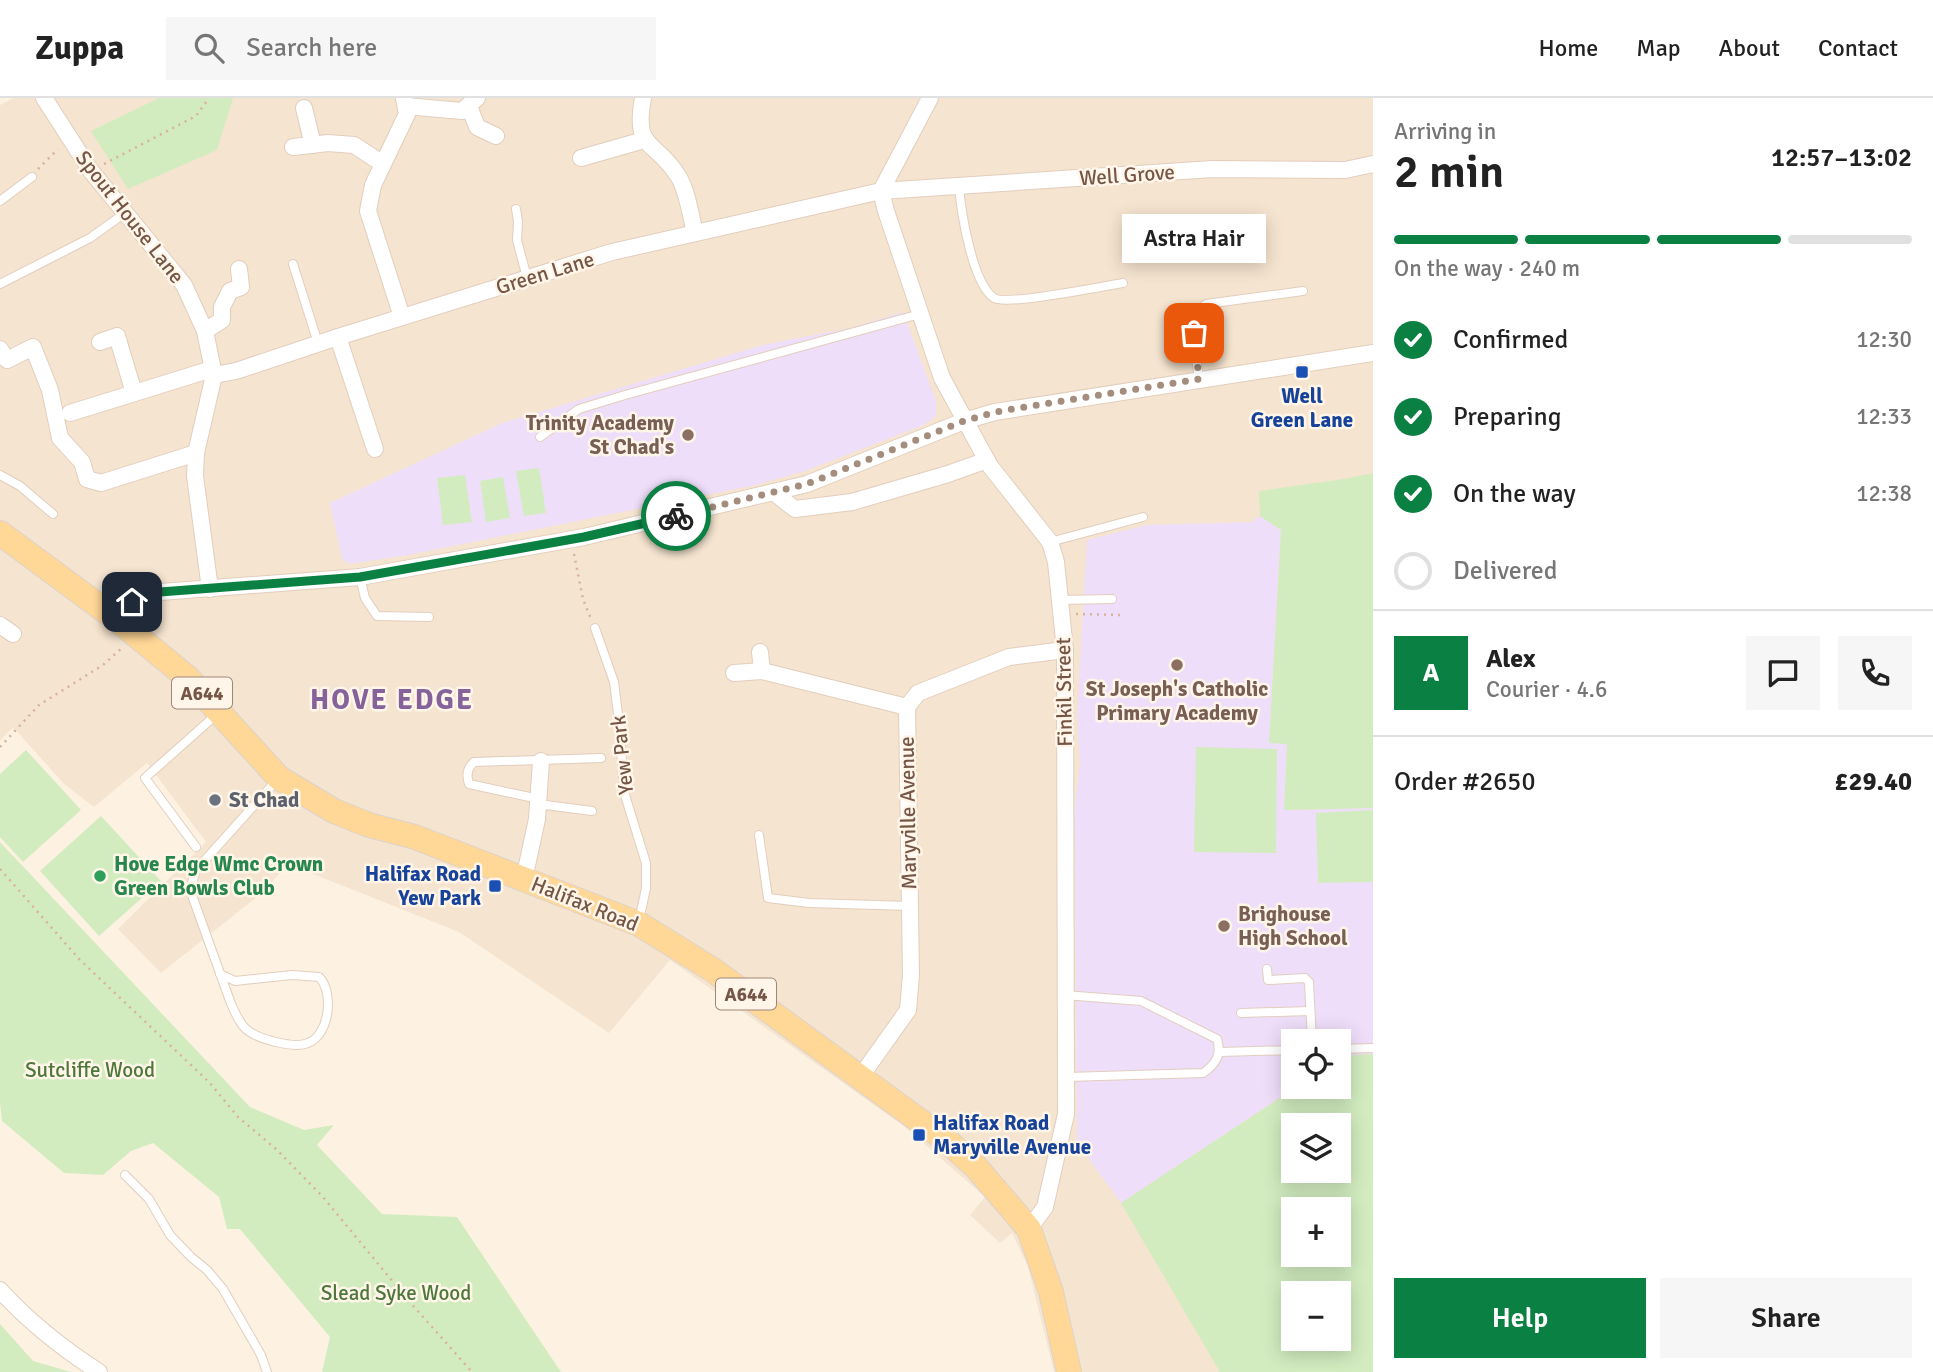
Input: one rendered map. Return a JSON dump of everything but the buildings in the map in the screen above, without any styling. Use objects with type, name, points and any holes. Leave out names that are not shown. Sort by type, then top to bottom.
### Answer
[{"type":"main road","name":"Halifax Road","points":[[0,533],[115,618],[188,678],[279,778],[334,811],[369,825],[415,837],[639,924],[713,970],[946,1140],[976,1167],[1029,1229],[1051,1292],[1069,1372]]},
{"type":"street","name":"Spout House Lane","points":[[44,98],[91,171],[184,285],[205,331],[213,372],[195,476],[210,589]]},
{"type":"street","points":[[643,98],[639,118],[644,140],[680,177],[695,233]]},
{"type":"street","points":[[881,191],[930,98]]},
{"type":"street","points":[[402,317],[368,211],[373,185],[407,114],[405,102],[462,111],[473,102]]},
{"type":"street","points":[[473,102],[470,132],[496,136]]},
{"type":"street","points":[[304,108],[313,145]]},
{"type":"street","points":[[581,158],[644,140]]},
{"type":"street","points":[[293,147],[328,143],[354,145],[383,164]]},
{"type":"street","name":"Well Grove","points":[[881,191],[1213,169],[1345,170],[1373,164]]},
{"type":"street","name":"Green Lane","points":[[70,413],[213,372],[236,371],[612,252],[881,191]]},
{"type":"street","name":"Finkil Street","points":[[881,191],[942,378],[987,460],[1050,542],[1056,562],[1065,650],[1066,1114],[1045,1207],[1029,1229]]},
{"type":"street","points":[[205,331],[222,320],[222,307],[230,291],[241,287],[239,269]]},
{"type":"street","points":[[100,342],[117,336],[134,393]]},
{"type":"street","points":[[338,337],[375,449]]},
{"type":"street","points":[[0,349],[7,360],[33,347],[50,390],[60,438],[82,462],[87,479],[101,484],[197,453]]},
{"type":"street","points":[[115,618],[132,602],[160,592],[360,577],[571,540],[807,484],[964,421],[995,412],[1373,353]]},
{"type":"street","points":[[773,492],[795,509],[852,502],[987,460]]},
{"type":"street","name":"Maryville Avenue","points":[[861,1076],[908,1010],[911,975],[907,707],[918,693],[1009,657],[1065,650]]},
{"type":"street","points":[[760,652],[762,671]]},
{"type":"street","points":[[734,673],[762,671],[907,707]]},
{"type":"street","points":[[524,879],[537,819],[541,761]]},
{"type":"street","points":[[0,1290],[22,1314],[72,1355],[99,1372]]},
{"type":"lane","points":[[0,201],[32,177]]},
{"type":"lane","points":[[959,186],[966,236],[977,272],[992,297],[998,300],[1018,300],[1123,283]]},
{"type":"lane","points":[[516,209],[517,240],[527,278]]},
{"type":"lane","points":[[0,284],[90,238],[125,213]]},
{"type":"lane","points":[[293,264],[318,343]]},
{"type":"lane","points":[[1199,379],[1194,322],[1200,308],[1206,304],[1303,291]]},
{"type":"lane","points":[[540,437],[579,410],[591,406],[683,378],[920,314]]},
{"type":"lane","points":[[0,475],[20,486],[53,514]]},
{"type":"lane","points":[[1050,542],[1143,517]]},
{"type":"lane","points":[[360,577],[365,598],[377,616],[429,617]]},
{"type":"lane","points":[[1061,607],[1112,599]]},
{"type":"lane","name":"Yew Park","points":[[595,628],[614,682],[624,792],[646,863],[646,888],[639,924]]},
{"type":"lane","points":[[196,847],[145,778],[219,712]]},
{"type":"lane","points":[[592,811],[538,802],[469,784],[467,777],[469,766],[474,762],[601,758]]},
{"type":"lane","points":[[220,974],[235,981],[292,975],[319,977],[324,982],[328,999],[318,1037],[309,1043],[282,1044],[246,1030],[236,1016],[220,974],[193,898],[191,886],[196,870],[279,778]]},
{"type":"lane","points":[[759,835],[768,898],[809,903],[910,906]]},
{"type":"lane","points":[[1267,969],[1268,980],[1305,978],[1309,982],[1311,1029]]},
{"type":"lane","points":[[1065,995],[1141,1001],[1217,1039],[1220,1052],[1215,1064],[1203,1073],[1066,1077]]},
{"type":"lane","points":[[1241,1013],[1310,1011]]},
{"type":"lane","points":[[1351,1049],[1373,1048]]},
{"type":"lane","points":[[1220,1052],[1281,1050]]},
{"type":"lane","points":[[125,1175],[149,1199],[170,1235],[223,1289],[268,1372]]},
{"type":"path","points":[[91,171],[195,116],[209,98]]},
{"type":"path","points":[[32,177],[45,161],[70,139]]},
{"type":"path","points":[[571,540],[583,599],[595,628]]},
{"type":"path","points":[[1061,607],[1121,615]]},
{"type":"path","points":[[0,747],[39,705],[103,664],[136,635]]},
{"type":"path","points":[[0,869],[80,960],[210,1083],[238,1116],[276,1149],[323,1197],[472,1372]]},
{"type":"shaded area","points":[[14,98],[1373,98],[1373,1372],[1054,1372],[1028,1267],[1012,1233],[1000,1243],[970,1215],[985,1197],[905,1127],[670,960],[609,1033],[459,932],[288,864],[262,893],[161,973],[118,929],[206,842],[147,763],[94,807],[64,784],[13,727],[0,741],[0,105]]},
{"type":"shaded area","name":"Trinity Academy St Chad's","points":[[903,312],[936,401],[936,416],[924,425],[802,472],[751,486],[408,555],[349,564],[342,559],[330,503],[502,423],[763,345],[850,328]]},
{"type":"shaded area","name":"Brighouse High School","points":[[1260,516],[1281,530],[1269,743],[1287,744],[1284,810],[1373,808],[1373,1054],[1351,1055],[1351,1029],[1281,1029],[1281,1097],[1121,1203],[1077,1143],[1075,807],[1080,762],[1077,716],[1087,540],[1147,525],[1252,522]]},
{"type":"green space","points":[[159,98],[233,98],[217,150],[128,189],[91,131]]},
{"type":"green space","points":[[539,468],[546,513],[524,516],[516,471]]},
{"type":"green space","points":[[1373,473],[1373,808],[1284,810],[1287,744],[1269,743],[1281,530],[1260,516],[1259,491]]},
{"type":"green space","points":[[465,475],[472,522],[443,525],[437,478]]},
{"type":"green space","points":[[503,477],[510,518],[486,522],[480,481]]},
{"type":"green space","points":[[1196,747],[1277,749],[1276,853],[1194,852]]},
{"type":"green space","name":"Hove Edge Wmc Crown Green Bowls Club","points":[[26,750],[81,810],[23,862],[0,837],[0,774]]},
{"type":"green space","points":[[1373,810],[1373,882],[1318,883],[1316,813]]},
{"type":"green space","name":"Hove Edge Wmc Crown Green Bowls Club","points":[[101,816],[161,881],[99,936],[40,871]]},
{"type":"green space","points":[[0,842],[250,1107],[304,1130],[334,1125],[317,1145],[382,1214],[457,1217],[561,1372],[322,1372],[330,1337],[240,1229],[227,1229],[219,1197],[153,1143],[131,1151],[103,1175],[64,1173],[2,1121]]},
{"type":"green space","points":[[1373,1054],[1373,1372],[1220,1372],[1121,1203],[1281,1097],[1351,1099],[1351,1055]]},
{"type":"green space","points":[[0,1324],[33,1361],[71,1372],[0,1372]]},
{"type":"way so far","points":[[676,516],[807,484],[964,421],[995,412],[1199,379],[1194,333]]},
{"type":"place","name":"Astra Hair","points":[[1194,333]]},
{"type":"place","name":"Well Green Lane","points":[[1302,372]]},
{"type":"place","name":"Trinity Academy St Chad's","points":[[688,435]]},
{"type":"place","name":"St Joseph's Catholic Primary Academy","points":[[1177,665]]},
{"type":"place","name":"St Chad","points":[[215,800]]},
{"type":"place","name":"Hove Edge Wmc Crown Green Bowls Club","points":[[100,876]]},
{"type":"place","name":"Halifax Road Yew Park","points":[[495,886]]},
{"type":"place","name":"Brighouse High School","points":[[1224,926]]},
{"type":"place","name":"Halifax Road Maryville Avenue","points":[[919,1135]]},
{"type":"district","name":"HOVE EDGE","points":[[392,699]]},
{"type":"route","points":[[132,602],[160,592],[360,577],[584,537],[676,516]]},
{"type":"park label","name":"Sutcliffe Wood","points":[[90,1070]]},
{"type":"park label","name":"Slead Syke Wood","points":[[396,1293]]}]
